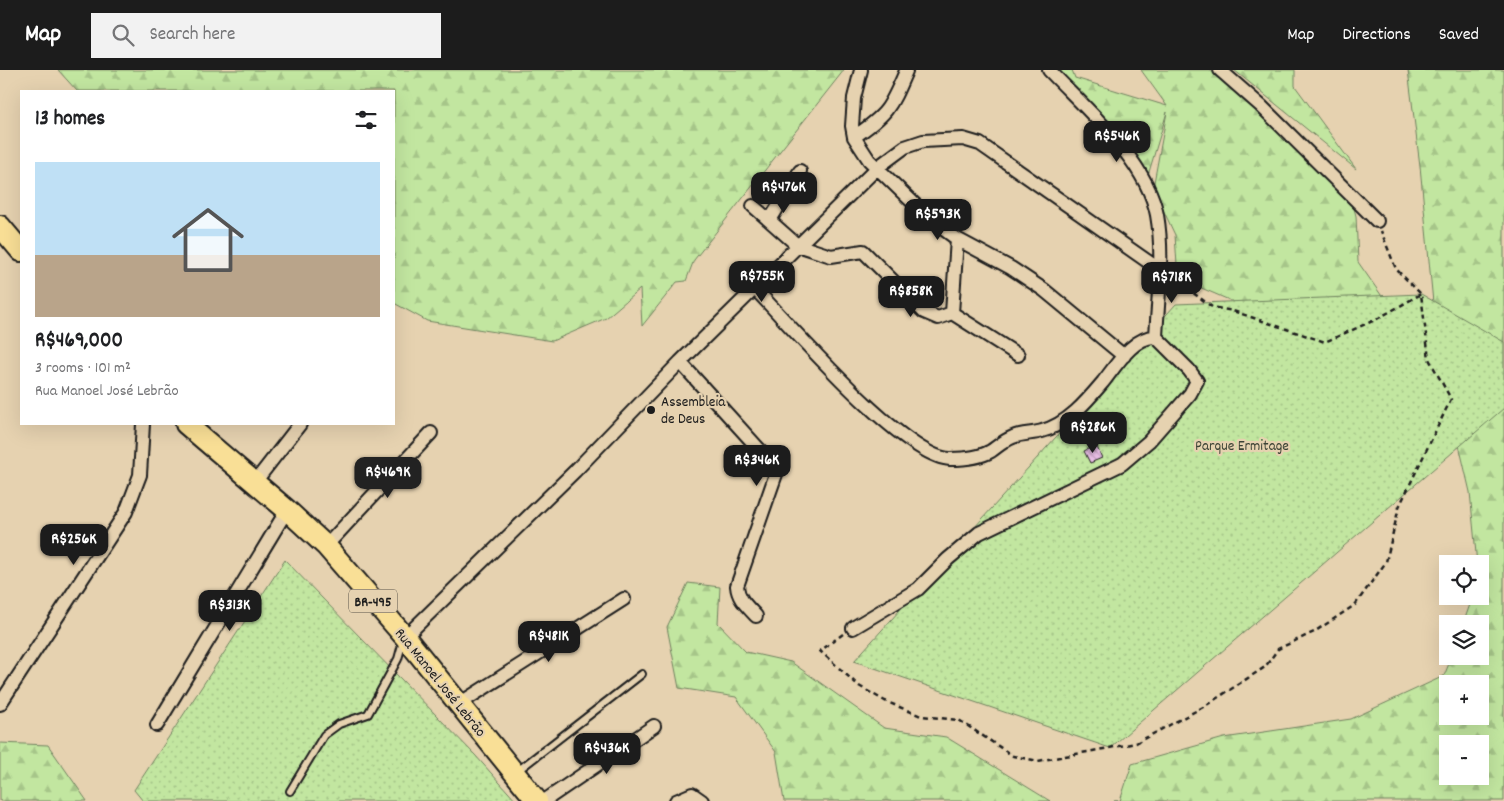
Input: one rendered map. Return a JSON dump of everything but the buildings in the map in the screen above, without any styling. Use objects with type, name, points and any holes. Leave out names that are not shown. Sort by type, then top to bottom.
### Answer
[{"type":"main road","name":"Rua Manoel José Lebrão","points":[[187,425],[255,482],[326,546],[404,637],[537,801]]},
{"type":"street","points":[[861,70],[853,107],[852,126],[854,137],[864,154],[930,219],[957,239],[1011,268],[1044,290],[1124,356]]},
{"type":"street","points":[[853,628],[918,589],[948,558],[979,533],[1122,464],[1149,441],[1190,394],[1197,381],[1189,370],[1156,337],[1160,270],[1157,215],[1146,182],[1129,155],[1049,70]]},
{"type":"street","points":[[1220,70],[1261,106],[1377,221]]},
{"type":"street","points":[[854,137],[880,118],[892,105],[906,71]]},
{"type":"street","points":[[404,637],[576,471],[680,362],[756,290],[797,245],[878,168],[905,147],[923,141],[963,139],[980,144],[1160,270]]},
{"type":"street","points":[[770,220],[800,171]]},
{"type":"street","points":[[752,206],[797,245],[831,256],[863,251],[924,312],[938,318],[952,313]]},
{"type":"street","points":[[952,313],[957,239]]},
{"type":"street","points":[[756,290],[877,416],[914,444],[941,457],[969,458],[982,455],[1011,437],[1042,431],[1061,423],[1090,397],[1124,356],[1144,338],[1156,337]]},
{"type":"street","points":[[952,313],[1018,355]]},
{"type":"street","points":[[680,362],[768,459],[776,474],[737,586],[738,594],[743,602],[756,616]]},
{"type":"street","points":[[0,704],[126,512],[140,475],[143,425]]},
{"type":"street","points":[[255,482],[299,425]]},
{"type":"street","points":[[326,546],[431,433]]},
{"type":"street","points":[[157,725],[287,510]]},
{"type":"street","points":[[458,704],[624,599]]},
{"type":"street","points":[[544,801],[654,726]]},
{"type":"street","points":[[676,801],[692,794],[702,801]]},
{"type":"lane","points":[[290,790],[324,735],[339,724],[368,714],[398,659],[404,637]]},
{"type":"lane","points":[[515,772],[642,674]]},
{"type":"path","points":[[853,628],[820,651],[858,686],[885,701],[921,716],[959,720],[1013,756],[1038,761],[1136,743],[1205,706],[1265,667],[1278,650],[1314,632],[1355,606],[1386,562],[1399,507],[1450,399],[1429,359],[1421,294],[1396,269],[1377,221]]},
{"type":"path","points":[[1160,270],[1212,307],[1232,311],[1325,342],[1377,319],[1421,294]]},
{"type":"green space","points":[[58,70],[844,70],[694,260],[686,281],[677,282],[642,326],[640,289],[606,318],[552,341],[427,321],[395,304],[395,90],[76,90]]},
{"type":"green space","points":[[1053,70],[1072,70],[1075,78],[1167,106],[1141,70],[1210,70],[1348,185],[1356,216],[1358,262],[1386,302],[1278,321],[1199,287],[1177,265],[1175,235],[1153,188],[1167,112],[1146,182]]},
{"type":"green space","points":[[1234,70],[1295,70],[1295,86],[1356,169]]},
{"type":"green space","points":[[1408,70],[1504,70],[1504,801],[1120,801],[1132,764],[1224,738],[1351,719],[1439,678],[1439,725],[1489,725],[1489,675],[1444,675],[1448,665],[1489,665],[1489,615],[1466,615],[1470,605],[1489,605],[1489,555],[1476,555],[1470,492],[1438,355],[1420,166]]},
{"type":"green space","name":"Parque Ermitage","points":[[1421,294],[1504,342],[1504,408],[1110,748],[854,661],[1176,304]]},
{"type":"green space","points":[[285,560],[475,755],[516,801],[143,801],[134,790]]},
{"type":"green space","points":[[688,583],[720,587],[718,623],[746,652],[791,662],[884,728],[946,737],[1050,801],[784,801],[776,752],[736,697],[679,688],[667,627]]},
{"type":"green space","points":[[0,743],[48,745],[87,801],[0,801]]},
{"type":"place","name":"Assembleia de Deus","points":[[651,410]]}]
